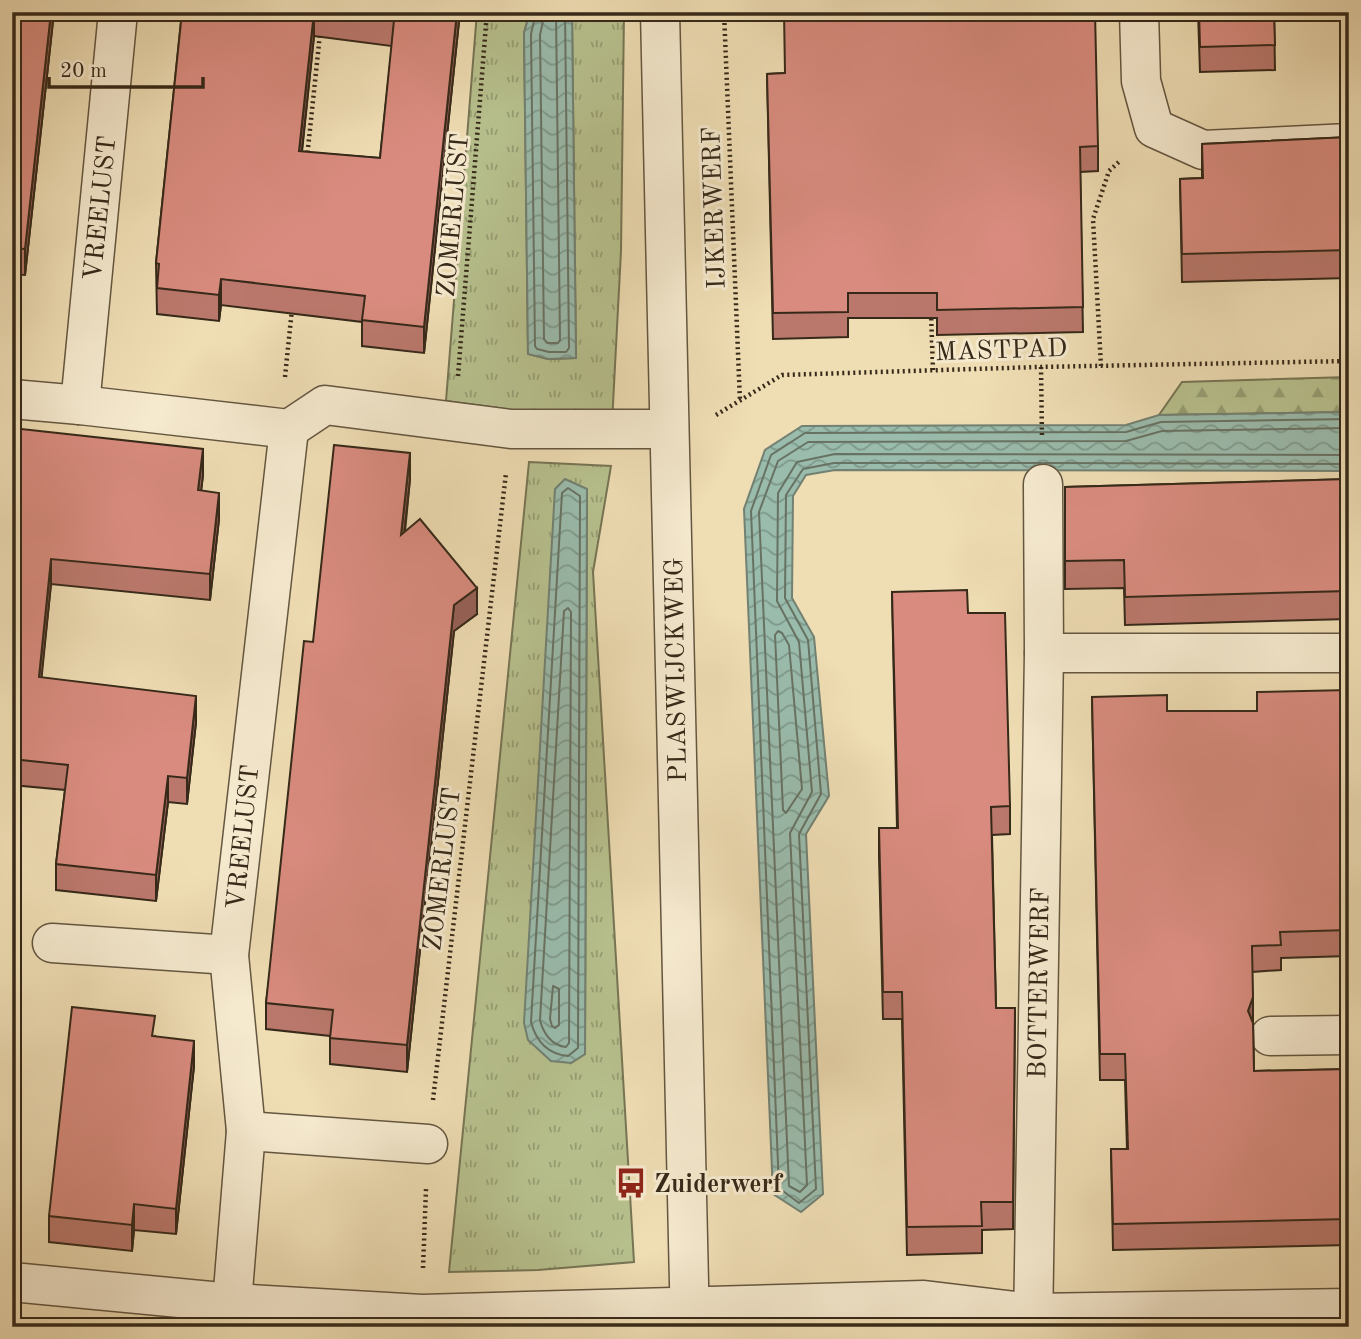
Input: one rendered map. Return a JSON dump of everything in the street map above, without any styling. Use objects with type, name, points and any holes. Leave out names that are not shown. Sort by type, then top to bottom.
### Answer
[{"type":"street","name":"VREELUST","points":[[80,405],[118,12]]},
{"type":"street","name":"PLASWIJCKWEG","points":[[660,12],[690,1317]]},
{"type":"street","points":[[1139,12],[1141,81],[1154,128],[1203,150],[1349,143]]},
{"type":"street","points":[[12,399],[284,429],[325,405],[511,429],[669,429]]},
{"type":"street","name":"VREELUST","points":[[232,1303],[246,1131],[229,955],[284,429]]},
{"type":"street","name":"BOTTERWERF","points":[[1032,1320],[1044,653],[1043,484]]},
{"type":"street","points":[[1044,653],[1349,653]]},
{"type":"street","points":[[52,943],[229,955]]},
{"type":"street","points":[[1270,1036],[1349,1035]]},
{"type":"street","points":[[246,1131],[428,1144]]},
{"type":"street","points":[[12,1282],[232,1303],[422,1314],[690,1317],[924,1300],[1032,1320],[1349,1308]]},
{"type":"path","name":"ZOMERLUST","points":[[454,422],[488,12]]},
{"type":"path","name":"IJKERWERF","points":[[724,12],[740,402]]},
{"type":"path","points":[[307,165],[321,26]]},
{"type":"path","points":[[1101,366],[1093,219],[1110,172],[1154,128]]},
{"type":"path","points":[[284,429],[293,303]]},
{"type":"path","points":[[931,305],[933,370]]},
{"type":"path","name":"MASTPAD","points":[[669,429],[695,427],[782,376],[1041,367],[1349,361]]},
{"type":"path","points":[[1041,367],[1041,411]]},
{"type":"path","name":"ZOMERLUST","points":[[422,1314],[428,1144],[511,429]]},
{"type":"green space","points":[[477,12],[530,12],[524,33],[528,354],[548,359],[576,358],[572,12],[624,12],[621,251],[612,423],[446,401]]},
{"type":"green space","points":[[1349,377],[1349,412],[1159,415],[1182,382]]},
{"type":"green space","points":[[529,462],[611,466],[593,572],[634,1262],[538,1270],[449,1272]],"holes":[[[587,489],[585,1054],[571,1063]]]},
{"type":"water","points":[[530,12],[572,12],[576,358],[548,359],[528,354],[524,33]]},
{"type":"water","points":[[1349,412],[1349,471],[835,470],[806,475],[793,496],[792,598],[814,637],[829,796],[806,834],[823,1194],[801,1212],[773,1194],[744,509],[765,450],[802,426],[1126,425],[1159,415]]},
{"type":"water","points":[[565,479],[587,489],[585,1054],[571,1063],[551,1061],[528,1040],[524,1023],[555,489]]},
{"type":"building","points":[[12,12],[51,12],[25,249],[12,248]]},
{"type":"building","points":[[182,12],[314,12],[299,151],[380,158],[394,20],[329,12],[457,12],[424,327],[362,320],[365,296],[221,279],[219,295],[157,288],[159,264],[156,263]]},
{"type":"building","points":[[784,12],[1095,12],[1098,146],[1080,147],[1083,307],[937,310],[937,293],[848,293],[848,312],[773,313],[767,74],[785,73]]},
{"type":"building","points":[[1199,12],[1274,12],[1275,45],[1200,47]]},
{"type":"building","points":[[1349,137],[1349,250],[1182,254],[1180,179],[1203,178],[1202,144]]},
{"type":"building","points":[[12,428],[203,449],[198,490],[219,493],[210,574],[51,559],[39,677],[196,696],[187,778],[168,776],[156,875],[56,864],[68,765],[12,759]]},
{"type":"building","points":[[334,445],[410,453],[401,535],[420,519],[477,588],[454,605],[407,1045],[330,1038],[333,1010],[266,1003],[304,641],[313,642]]},
{"type":"building","points":[[1349,479],[1349,591],[1125,597],[1124,560],[1065,561],[1065,487]]},
{"type":"building","points":[[967,590],[968,613],[1005,613],[1010,806],[991,807],[996,1008],[1015,1008],[1013,1202],[981,1202],[982,1226],[907,1227],[902,992],[883,992],[879,828],[898,828],[892,592]]},
{"type":"building","points":[[1349,690],[1349,930],[1280,932],[1281,945],[1252,946],[1253,997],[1248,1011],[1253,1023],[1254,1071],[1349,1069],[1349,1219],[1113,1224],[1111,1149],[1128,1149],[1125,1054],[1100,1054],[1092,697],[1167,695],[1167,711],[1257,711],[1257,692]]},
{"type":"building","points":[[72,1007],[155,1016],[152,1036],[194,1041],[176,1209],[134,1204],[132,1225],[49,1216]]},
{"type":"place","name":"Zuiderwerf","points":[[631,1183]]}]
